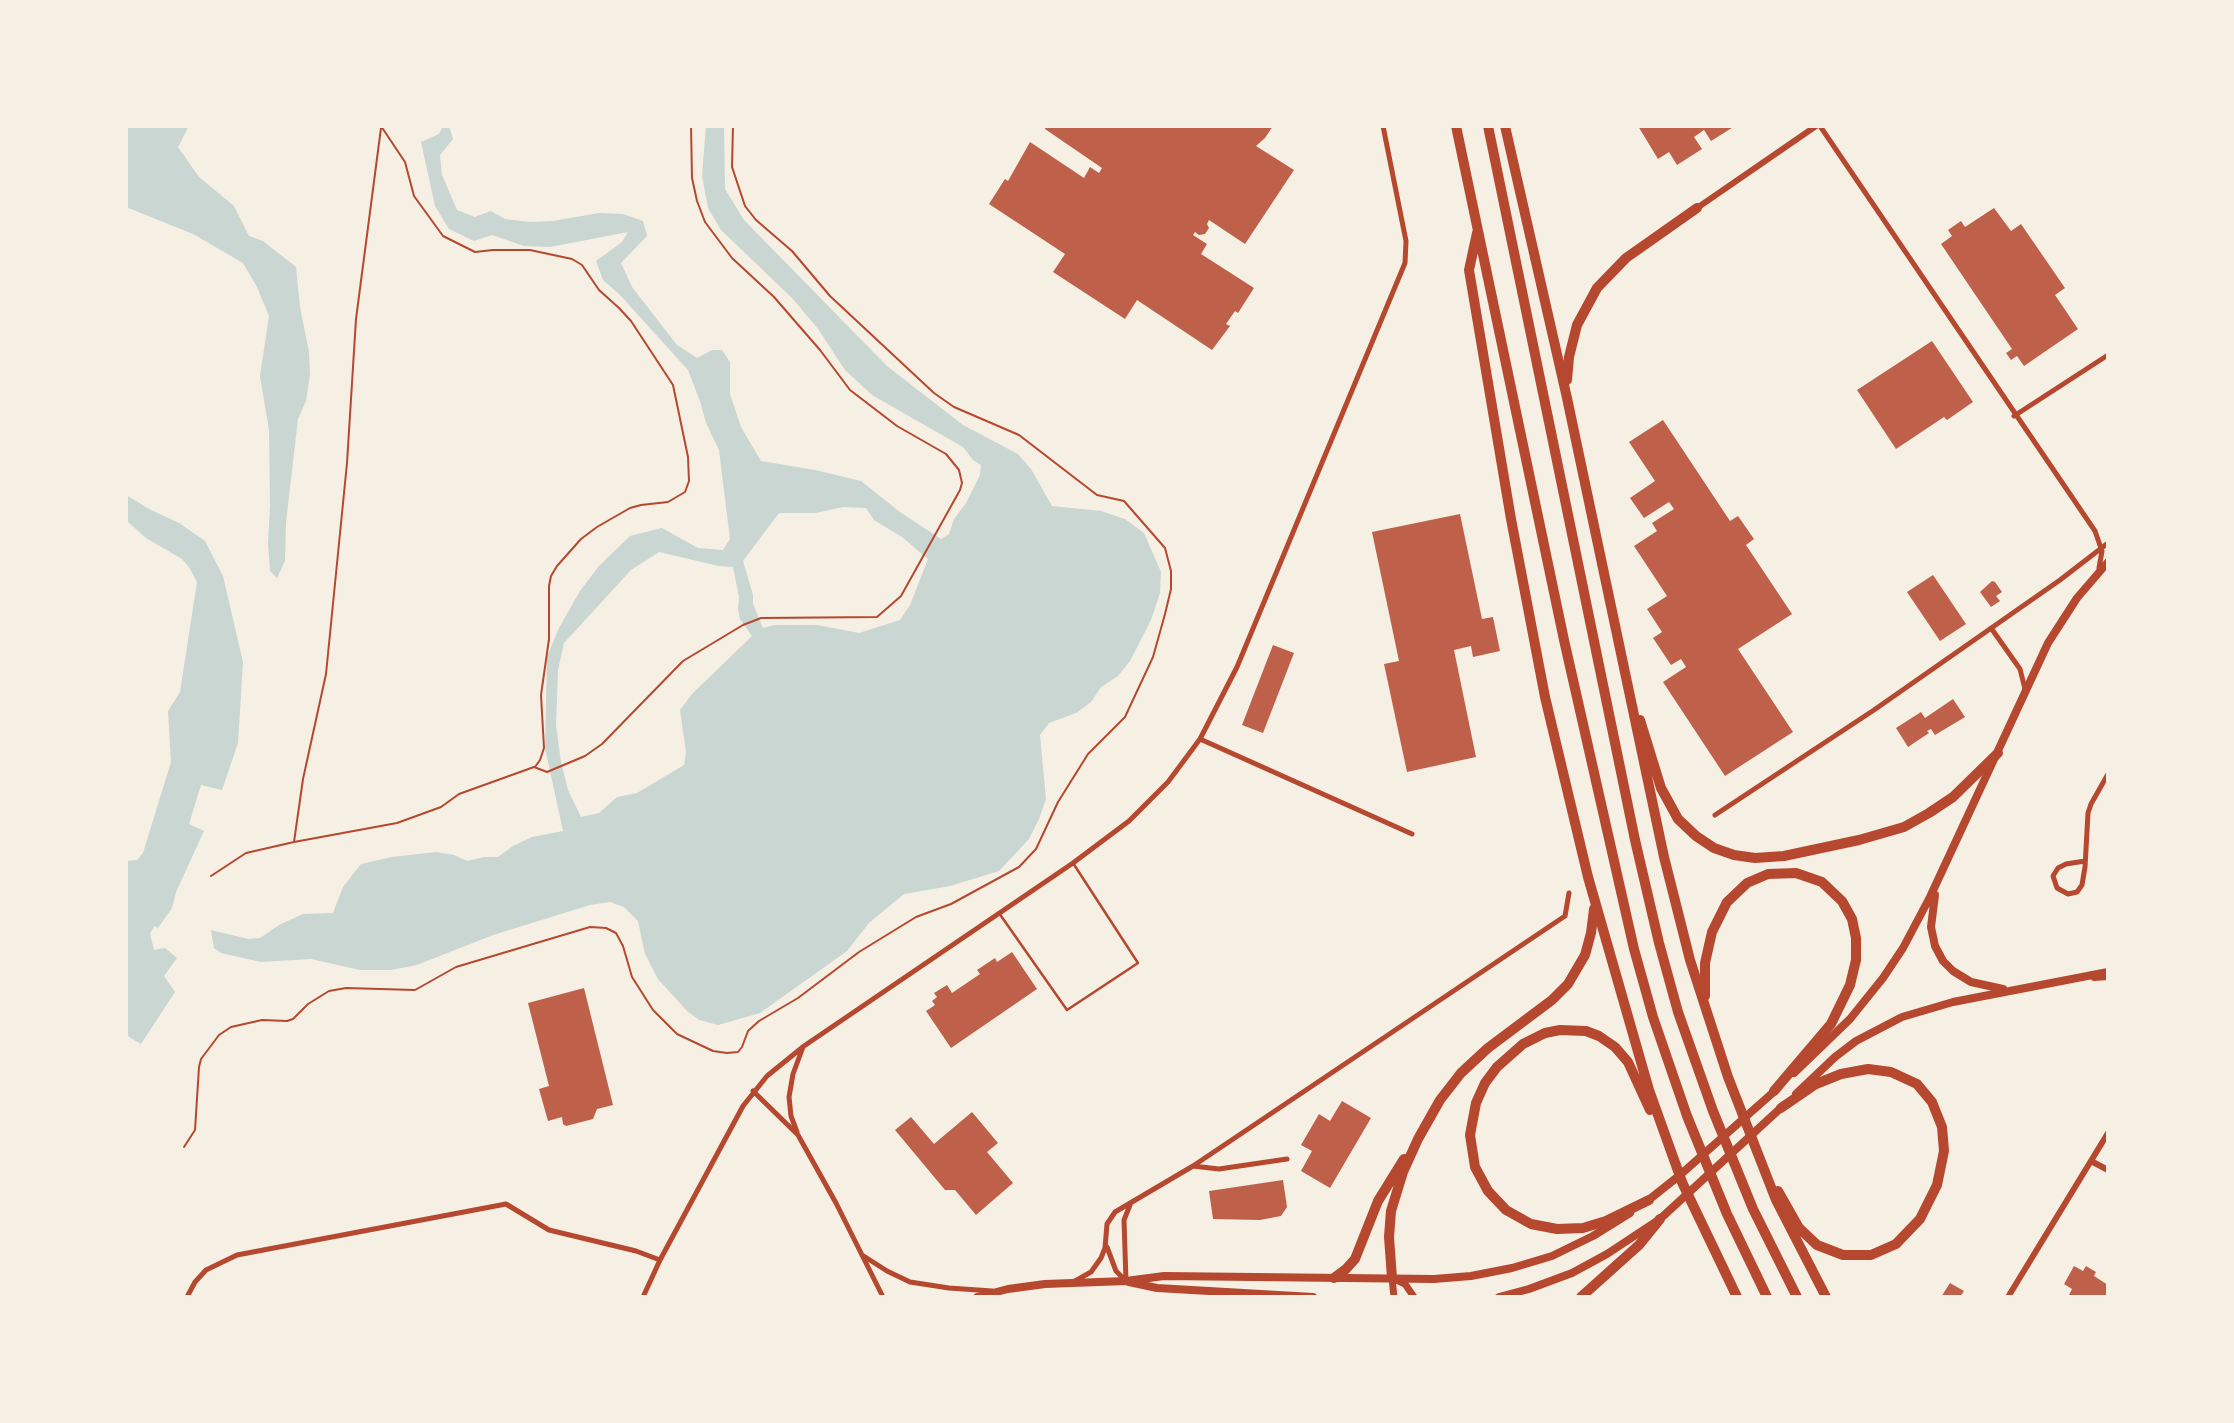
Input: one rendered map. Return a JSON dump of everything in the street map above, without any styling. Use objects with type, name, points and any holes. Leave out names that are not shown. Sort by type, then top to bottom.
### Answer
[{"type":"highway","points":[[1456,126],[1564,640],[1622,904],[1640,972],[1691,1127],[1727,1214],[1767,1297]]},
{"type":"highway","points":[[1488,126],[1635,840],[1659,943],[1678,1012],[1713,1111],[1754,1209],[1797,1297]]},
{"type":"highway","points":[[1505,126],[1567,398],[1672,892],[1710,1027],[1759,1158],[1783,1216],[1826,1297]]},
{"type":"highway","points":[[1567,398],[1567,368],[1574,335],[1584,308],[1597,288],[1626,258],[1697,208]]},
{"type":"highway","points":[[1334,1278],[1356,1259],[1381,1195],[1445,1093],[1461,1073],[1488,1048],[1552,1000],[1575,975],[1585,955],[1593,924],[1593,899],[1540,673],[1469,270],[1478,228]]},
{"type":"highway","points":[[1620,651],[1659,783],[1668,804],[1678,819],[1696,836],[1714,848],[1734,855],[1755,858],[1784,856],[1896,830],[1942,805],[1965,787],[1998,753]]},
{"type":"highway","points":[[1710,1027],[1704,988],[1706,955],[1715,925],[1731,898],[1752,880],[1784,872],[1812,877],[1831,888],[1845,905],[1855,931],[1856,960],[1850,985],[1831,1024],[1774,1091]]},
{"type":"highway","points":[[1588,877],[1649,1090],[1682,1182]]},
{"type":"highway","points":[[1649,1200],[1606,1221],[1570,1229],[1550,1229],[1531,1224],[1501,1205],[1488,1191],[1478,1173],[1470,1135],[1478,1097],[1488,1077],[1500,1062],[1523,1044],[1553,1031],[1579,1030],[1605,1039],[1628,1062],[1737,1297]]},
{"type":"highway","points":[[1759,1158],[1805,1235],[1822,1247],[1843,1255],[1871,1255],[1896,1244],[1916,1225],[1934,1192],[1943,1157],[1942,1127],[1932,1101],[1921,1088],[1907,1078],[1880,1070],[1848,1072],[1816,1084],[1781,1108]]},
{"type":"highway","points":[[1392,1278],[1388,1237],[1391,1211],[1400,1180],[1418,1139]]},
{"type":"highway","points":[[1581,1297],[1639,1245],[1660,1219]]},
{"type":"main road","points":[[977,1297],[998,1291],[1075,1281],[1126,1281],[1164,1276],[1463,1278],[1527,1264],[1578,1244],[1649,1200],[1838,1032],[1872,993],[1918,922],[2056,629],[2096,574],[2108,562]]},
{"type":"main road","points":[[1945,866],[1931,919],[1934,941],[1941,957],[1958,975],[1975,984],[1990,988],[2022,989]]},
{"type":"main road","points":[[1499,1297],[1572,1273],[1608,1254],[1660,1219],[1835,1057],[1879,1028],[1927,1009],[2067,980],[2108,975]]},
{"type":"main road","points":[[1392,1278],[1394,1297]]},
{"type":"main road","points":[[1392,1278],[1405,1284],[1414,1297]]},
{"type":"main road","points":[[1126,1281],[1157,1288],[1313,1297]]},
{"type":"street","points":[[643,1297],[753,1091],[773,1070],[803,1046],[1073,863],[1129,821],[1168,782],[1200,739],[1237,667],[1405,263],[1406,241],[1383,126]]},
{"type":"street","points":[[1697,208],[1818,126],[2095,531],[2101,548],[2101,564],[2096,574]]},
{"type":"street","points":[[2014,416],[2108,355]]},
{"type":"street","points":[[1715,815],[1874,710],[2108,542]]},
{"type":"street","points":[[1991,628],[2018,665],[2025,690]]},
{"type":"street","points":[[1200,739],[1412,834]]},
{"type":"street","points":[[2085,860],[2066,863],[2058,868],[2053,876],[2056,888],[2068,894],[2080,889],[2084,881],[2088,813],[2108,774]]},
{"type":"street","points":[[1075,1281],[1094,1269],[1103,1255],[1109,1219],[1115,1212],[1193,1166],[1565,916],[1569,893]]},
{"type":"street","points":[[803,1046],[793,1074],[789,1097],[791,1116],[798,1135],[883,1297]]},
{"type":"street","points":[[753,1091],[798,1135]]},
{"type":"street","points":[[2008,1297],[2107,1138]]},
{"type":"street","points":[[1193,1166],[1219,1169],[1287,1159]]},
{"type":"street","points":[[2091,1161],[2108,1170]]},
{"type":"street","points":[[1126,1281],[1124,1220],[1133,1201]]},
{"type":"street","points":[[187,1297],[206,1270],[237,1255],[506,1204],[549,1230],[636,1251],[660,1261]]},
{"type":"street","points":[[1106,1244],[1112,1263],[1126,1281]]},
{"type":"street","points":[[862,1255],[910,1282],[998,1291]]},
{"type":"lane","points":[[999,914],[1067,1010],[1138,963],[1073,863]]},
{"type":"path","points":[[211,876],[246,853],[397,823],[441,807],[460,794],[534,767],[544,748],[541,695],[549,639],[551,576],[581,539],[597,527],[630,508],[667,502],[685,492],[689,481],[688,457],[673,385],[620,308],[599,290],[582,265],[572,260],[530,250],[475,252],[443,236],[414,196],[405,162],[381,126]]},
{"type":"path","points":[[294,842],[303,779],[326,674],[347,463],[356,319],[381,126]]},
{"type":"path","points":[[534,767],[547,772],[585,756],[602,744],[683,661],[743,625],[761,618],[877,617],[901,596],[962,483],[959,470],[946,454],[897,426],[850,390],[774,297],[732,258],[705,222],[692,178],[691,126]]},
{"type":"path","points":[[184,1147],[195,1130],[201,1059],[219,1035],[231,1027],[262,1020],[293,1019],[307,1004],[329,991],[346,988],[415,990],[456,967],[590,927],[606,928],[616,933],[623,946],[632,977],[653,1010],[677,1034],[713,1051],[738,1052],[748,1031],[759,1021],[798,999],[859,952],[916,917],[951,904],[1025,862],[1041,841],[1058,802],[1088,754],[1125,717],[1153,657],[1171,589],[1171,571],[1165,548],[1124,501],[1097,495],[1019,435],[954,407],[934,393],[830,296],[792,251],[756,220],[745,205],[732,167],[733,126]]},
{"type":"shaded area","points":[[126,126],[189,126],[178,147],[199,177],[234,206],[249,236],[263,241],[296,267],[310,375],[306,401],[298,419],[286,522],[285,561],[277,578],[270,571],[269,430],[260,376],[269,316],[243,263],[193,234],[126,207]]},
{"type":"shaded area","points":[[443,126],[449,126],[453,139],[440,155],[442,175],[457,210],[475,217],[491,211],[505,219],[530,222],[599,213],[623,214],[643,221],[647,236],[621,263],[632,287],[677,345],[697,358],[712,350],[722,350],[730,362],[730,394],[741,427],[761,461],[861,481],[900,512],[941,539],[949,534],[954,519],[966,503],[980,475],[981,465],[973,460],[963,447],[872,395],[845,370],[818,329],[793,299],[721,230],[708,208],[702,176],[706,126],[724,126],[725,189],[744,220],[887,366],[963,425],[1018,454],[1031,469],[1052,506],[1101,511],[1125,519],[1144,533],[1161,572],[1160,593],[1151,620],[1130,661],[1118,676],[1101,687],[1091,702],[1076,713],[1049,723],[1040,735],[1046,799],[1029,839],[999,871],[950,886],[904,894],[869,923],[847,951],[760,1013],[718,1025],[699,1020],[687,1011],[658,979],[645,954],[638,921],[624,907],[610,902],[590,905],[493,935],[417,965],[391,970],[360,970],[311,959],[261,962],[221,953],[214,948],[211,930],[248,939],[260,938],[303,914],[333,913],[343,887],[361,864],[436,852],[454,855],[467,861],[498,857],[532,837],[563,831],[545,748],[547,657],[559,628],[580,591],[599,566],[630,536],[662,528],[698,548],[723,550],[730,539],[719,450],[706,423],[688,370],[603,280],[596,261],[622,242],[628,232],[550,247],[524,246],[492,235],[474,241],[449,229],[435,206],[421,142],[439,134]],"holes":[[[843,507],[866,508],[874,520],[902,537],[928,559],[910,605],[900,620],[859,633],[817,625],[774,625],[763,628],[753,604],[743,561],[779,513],[816,513]],[[659,552],[733,567],[740,619],[752,636],[692,694],[680,710],[686,752],[684,765],[637,793],[617,797],[599,813],[581,817],[568,790],[556,726],[558,670],[564,643],[631,570]]]},
{"type":"shaded area","points":[[126,495],[179,523],[205,541],[223,576],[243,662],[238,743],[222,790],[201,785],[189,824],[204,831],[176,892],[172,908],[158,928],[154,926],[150,934],[154,950],[165,948],[177,958],[164,976],[175,992],[141,1044],[129,1037],[126,1031],[126,861],[137,860],[143,853],[171,762],[168,711],[180,692],[197,582],[182,559],[146,538],[126,520]]},
{"type":"building","points":[[1046,126],[1273,126],[1256,146],[1294,170],[1245,244],[1209,220],[1209,228],[1205,234],[1199,235],[1195,232],[1193,235],[1207,244],[1201,254],[1254,288],[1238,313],[1235,311],[1226,324],[1230,326],[1212,350],[1137,300],[1125,319],[1053,272],[1065,254],[989,204],[1005,179],[1008,181],[1030,142],[1084,178],[1090,167],[1099,173],[1102,168],[1045,129]]},
{"type":"building","points":[[1638,126],[1735,126],[1711,141],[1704,130],[1694,137],[1702,149],[1677,165],[1669,152],[1658,159]]},
{"type":"building","points":[[1994,208],[2011,231],[2021,224],[2065,288],[2055,295],[2078,329],[2024,366],[2017,356],[2011,360],[2006,353],[2012,349],[1941,244],[1952,236],[1948,230],[1961,221],[1965,227]]},
{"type":"building","points":[[1932,341],[1973,402],[1947,420],[1944,417],[1896,449],[1857,390]]},
{"type":"building","points":[[1663,420],[1730,521],[1738,516],[1754,539],[1746,545],[1792,614],[1738,649],[1793,732],[1725,776],[1663,682],[1686,667],[1681,659],[1671,665],[1653,638],[1662,632],[1647,609],[1667,596],[1634,546],[1657,531],[1652,523],[1674,509],[1669,502],[1644,518],[1630,498],[1655,481],[1629,442]]},
{"type":"building","points":[[1460,514],[1482,619],[1493,617],[1500,651],[1473,657],[1471,646],[1454,650],[1476,757],[1407,772],[1384,664],[1399,661],[1372,532]]},
{"type":"building","points":[[1933,575],[1966,624],[1940,641],[1907,592]]},
{"type":"building","points":[[1992,581],[2002,592],[1996,596],[2000,601],[1991,607],[1980,592]]},
{"type":"building","points":[[1273,645],[1294,653],[1263,733],[1242,725]]},
{"type":"building","points":[[1953,699],[1965,717],[1935,735],[1931,729],[1927,731],[1929,733],[1908,747],[1896,728],[1921,712],[1925,718]]},
{"type":"building","points":[[1012,952],[1037,989],[951,1048],[926,1011],[935,1005],[932,1001],[937,997],[934,993],[947,985],[952,993],[980,974],[977,970],[995,958],[997,962]]},
{"type":"building","points":[[584,988],[613,1105],[597,1109],[593,1119],[566,1126],[562,1117],[548,1121],[539,1089],[549,1086],[528,1003]]},
{"type":"building","points":[[1342,1101],[1371,1118],[1330,1188],[1301,1171],[1312,1151],[1301,1145],[1319,1114],[1330,1121]]},
{"type":"building","points":[[972,1112],[998,1143],[987,1152],[1013,1183],[976,1215],[955,1190],[945,1190],[895,1130],[911,1117],[934,1144]]},
{"type":"building","points":[[1283,1180],[1287,1207],[1281,1216],[1260,1220],[1213,1219],[1209,1191]]},
{"type":"building","points":[[2074,1266],[2083,1271],[2086,1266],[2096,1272],[2094,1276],[2108,1285],[2108,1297],[2069,1295],[2072,1289],[2064,1284]]},
{"type":"building","points":[[1950,1283],[1964,1291],[1960,1297],[1941,1297]]}]
